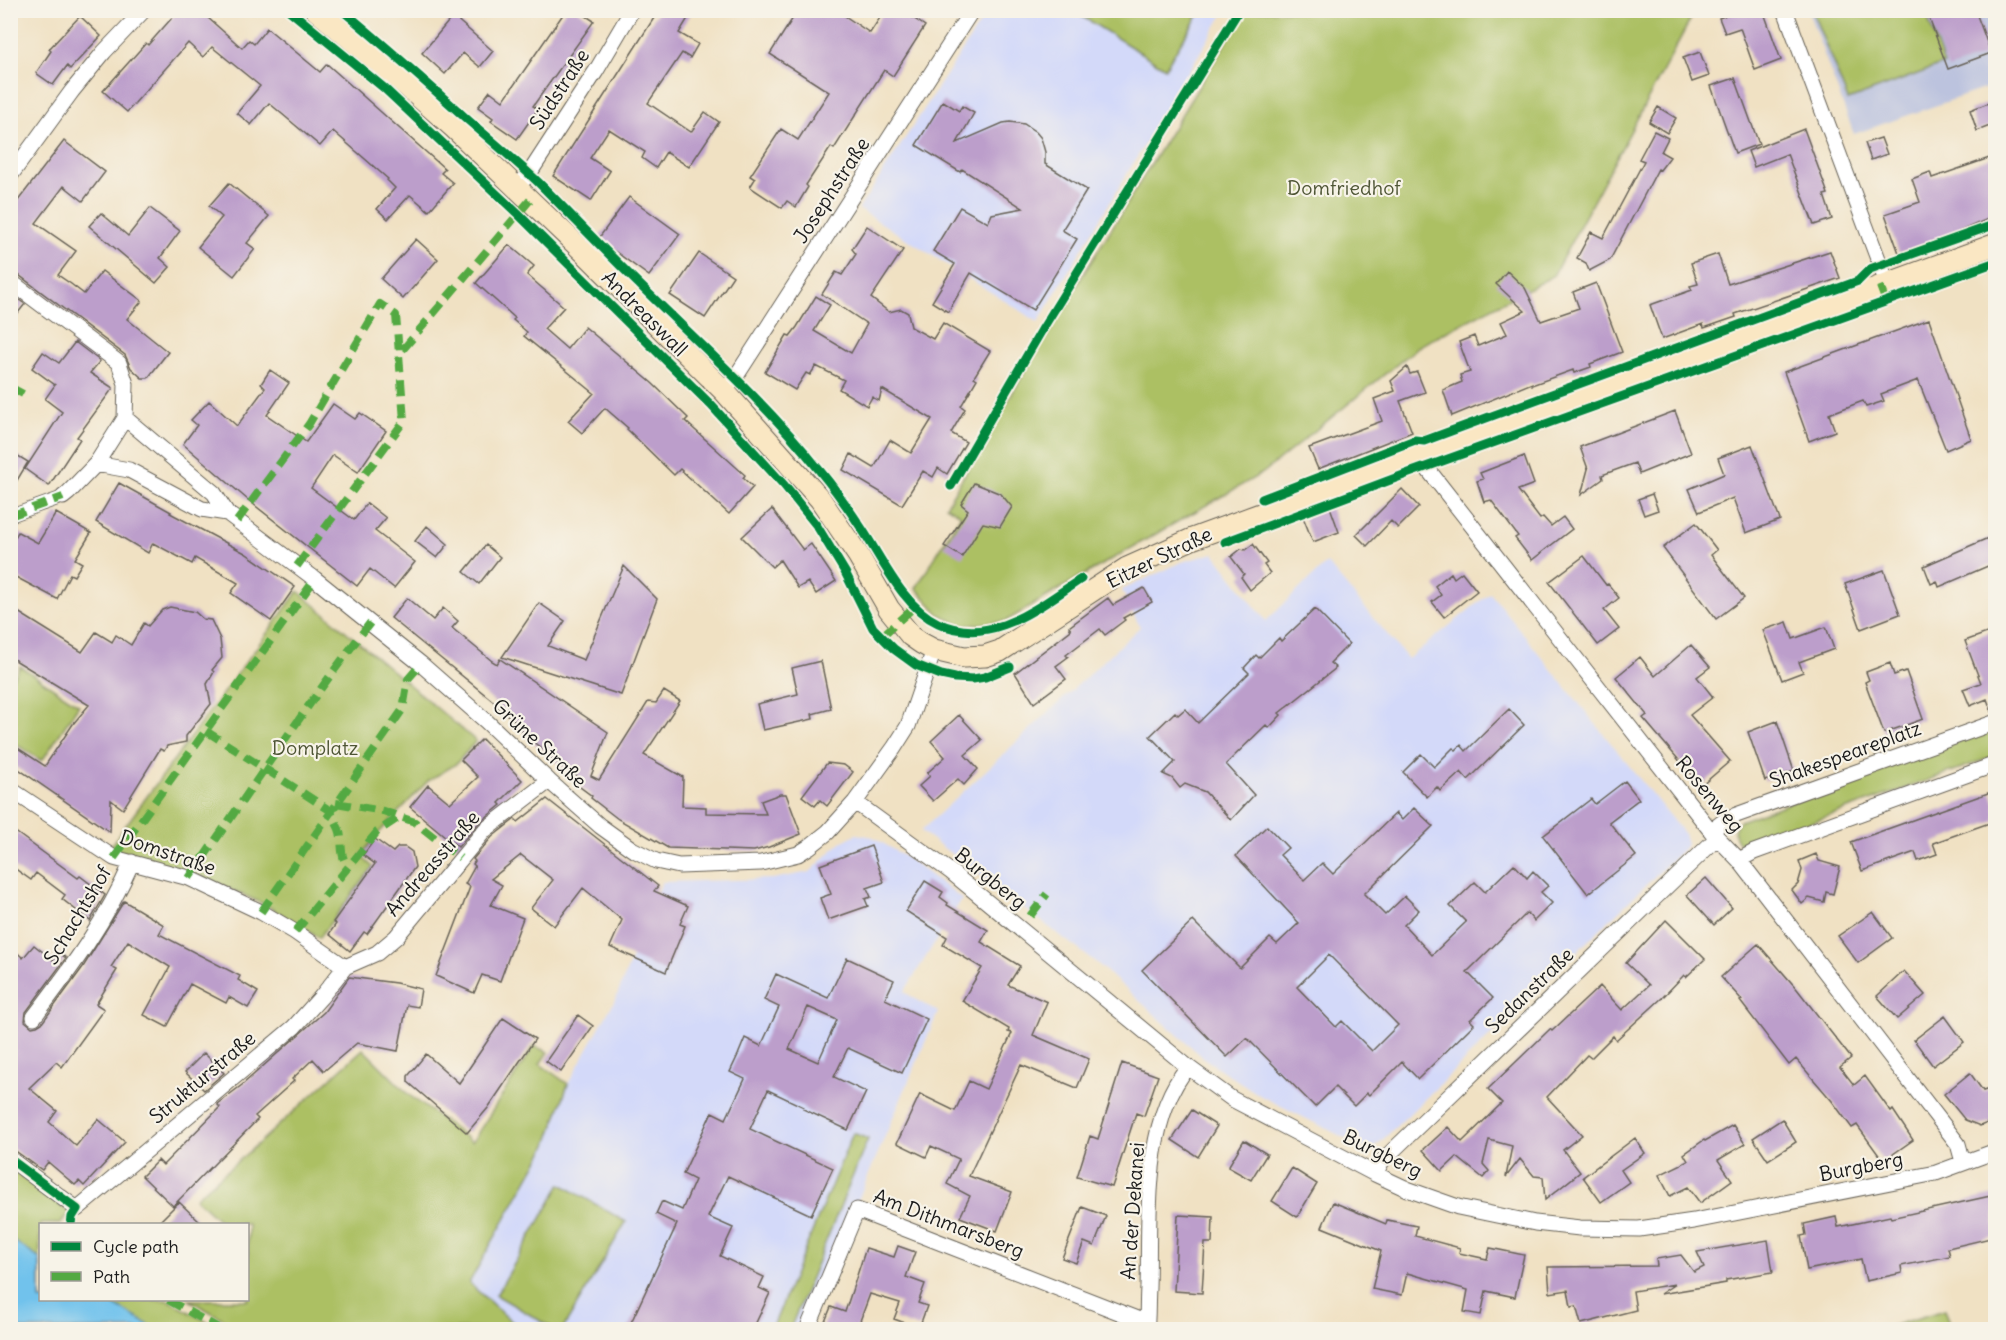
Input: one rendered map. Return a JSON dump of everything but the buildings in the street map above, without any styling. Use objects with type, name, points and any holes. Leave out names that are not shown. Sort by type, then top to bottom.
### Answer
[{"type":"main road","name":"Andreaswall","points":[[316,10],[454,128],[724,391],[820,499],[858,555],[898,622],[921,644],[934,650]]},
{"type":"main road","name":"Eitzer Straße","points":[[934,650],[964,657],[985,656],[1000,651],[1107,580],[1148,558],[1219,528],[1995,244]]},
{"type":"street","points":[[10,176],[72,91],[104,52],[144,10]]},
{"type":"street","name":"Südstraße","points":[[517,187],[529,174],[584,90],[632,10]]},
{"type":"street","name":"Josephstraße","points":[[724,391],[735,378],[972,10]]},
{"type":"street","points":[[1785,10],[1887,283]]},
{"type":"street","points":[[10,281],[119,363],[126,384],[125,418],[96,464],[68,494],[10,516]]},
{"type":"street","points":[[125,418],[214,493],[227,513]]},
{"type":"street","name":"Rosenweg","points":[[1420,455],[1426,467],[1714,835],[1739,860],[1958,1144],[1963,1162]]},
{"type":"street","points":[[96,464],[129,470],[202,509],[227,513]]},
{"type":"street","name":"Grüne Straße","points":[[227,513],[404,650],[486,721],[600,826],[632,849],[656,861],[679,866],[761,863],[798,854],[828,832],[855,802]]},
{"type":"street","points":[[855,802],[908,726],[934,650]]},
{"type":"street","name":"Shakespeareplatz","points":[[1714,835],[1728,819],[1995,722]]},
{"type":"street","points":[[1739,860],[1754,852],[1995,764]]},
{"type":"street","name":"Andreasstraße","points":[[345,967],[377,953],[396,937],[485,830],[549,781]]},
{"type":"street","name":"Domstraße","points":[[10,789],[114,858],[189,878],[261,912],[295,932],[345,967]]},
{"type":"street","name":"Burgberg","points":[[855,802],[951,872],[1188,1067],[1233,1099],[1407,1190],[1458,1207],[1492,1216],[1535,1223],[1580,1228],[1639,1229],[1694,1221],[1936,1173],[1995,1151]]},
{"type":"street","name":"Sedanstraße","points":[[1375,1174],[1382,1161],[1714,835]]},
{"type":"street","name":"Schachtshof","points":[[34,1017],[91,940],[118,894],[132,862]]},
{"type":"street","name":"Strukturstraße","points":[[10,1159],[77,1209],[294,1027],[345,967]]},
{"type":"street","name":"An der Dekanei","points":[[1146,1326],[1154,1148],[1162,1115],[1179,1077],[1188,1067]]},
{"type":"street","name":"Am Dithmarsberg","points":[[807,1329],[857,1210],[1146,1326]]},
{"type":"shaded area","points":[[988,11],[1225,11],[1038,322],[859,209]]},
{"type":"shaded area","points":[[1808,11],[1995,11],[1995,85],[1854,134]]},
{"type":"shaded area","points":[[1214,553],[1266,621],[1327,563],[1408,659],[1490,593],[1684,834],[1687,843],[1371,1151],[1261,1096],[1205,1059],[1098,964],[921,831],[1140,627],[1122,590],[1182,562]]},
{"type":"shaded area","points":[[856,834],[873,837],[913,862],[962,899],[904,992],[938,1012],[803,1329],[398,1329],[547,1145],[568,1084],[616,998],[662,882],[773,879],[810,872],[841,842]]},
{"type":"green space","points":[[1073,11],[1201,11],[1165,68]]},
{"type":"green space","name":"Domfriedhof","points":[[1245,11],[1695,11],[1553,276],[1421,345],[1263,473],[1006,621],[962,626],[939,614],[916,588],[961,515],[946,506],[1051,327]]},
{"type":"green space","points":[[1812,11],[1925,11],[1944,64],[1848,100]]},
{"type":"green space","name":"Domplatz","points":[[298,591],[476,741],[456,764],[428,781],[376,836],[361,856],[373,867],[319,938],[266,905],[193,873],[109,848]]},
{"type":"green space","points":[[20,666],[79,705],[42,761],[11,741],[11,681]]},
{"type":"green space","points":[[1995,728],[1995,756],[1751,844],[1740,844],[1736,838],[1734,830],[1740,821]]},
{"type":"green space","points":[[534,1046],[548,1052],[540,1064],[568,1084],[547,1145],[469,1283],[520,1329],[241,1329],[191,1301],[249,1301],[249,1223],[222,1223],[195,1198],[363,1049],[408,1094],[472,1142]]},
{"type":"green space","points":[[853,1133],[868,1139],[790,1329],[772,1329]]},
{"type":"green space","points":[[10,1168],[69,1212],[61,1223],[39,1223],[39,1301],[170,1301],[220,1329],[11,1329]]},
{"type":"green space","points":[[561,1184],[626,1222],[563,1329],[556,1330],[496,1295]]},
{"type":"green space","points":[[1944,1310],[1952,1329],[1882,1329]]},
{"type":"water","points":[[11,1239],[39,1258],[39,1301],[108,1301],[156,1329],[11,1329]]},
{"type":"marked path","points":[[297,566],[404,421],[399,354],[530,200]]},
{"type":"marked path","points":[[1880,286],[1886,302]]},
{"type":"marked path","points":[[237,521],[309,424],[380,304],[396,315],[399,354]]},
{"type":"marked path","points":[[10,387],[23,394]]},
{"type":"marked path","points":[[10,516],[63,497]]},
{"type":"marked path","points":[[114,858],[315,579]]},
{"type":"marked path","points":[[882,636],[914,607]]},
{"type":"marked path","points":[[189,878],[300,717],[370,623]]},
{"type":"marked path","points":[[261,912],[403,709],[408,679],[421,664]]},
{"type":"marked path","points":[[206,731],[331,811],[339,829],[343,857],[348,866]]},
{"type":"marked path","points":[[336,803],[383,811],[415,822],[460,858]]},
{"type":"marked path","points":[[295,932],[377,832],[401,816]]},
{"type":"marked path","points":[[1030,916],[1047,894]]},
{"type":"marked path","points":[[170,1301],[222,1330]]},
{"type":"cycle path","points":[[289,10],[384,88],[518,214],[711,405],[784,485],[817,526],[845,572],[873,628],[894,649],[916,665],[955,678],[985,677],[1010,667]]},
{"type":"cycle path","points":[[342,10],[530,174],[756,399],[800,446],[831,485],[904,595],[926,616],[938,623],[958,629],[977,631],[995,627],[1031,612],[1081,579]]},
{"type":"cycle path","points":[[951,486],[1043,328],[1239,10]]},
{"type":"cycle path","points":[[1262,499],[1415,440],[1424,441],[1858,281],[1870,269],[1996,224]]},
{"type":"cycle path","points":[[1225,542],[1409,473],[1996,262]]},
{"type":"cycle path","points":[[10,1159],[77,1209],[71,1223]]}]
